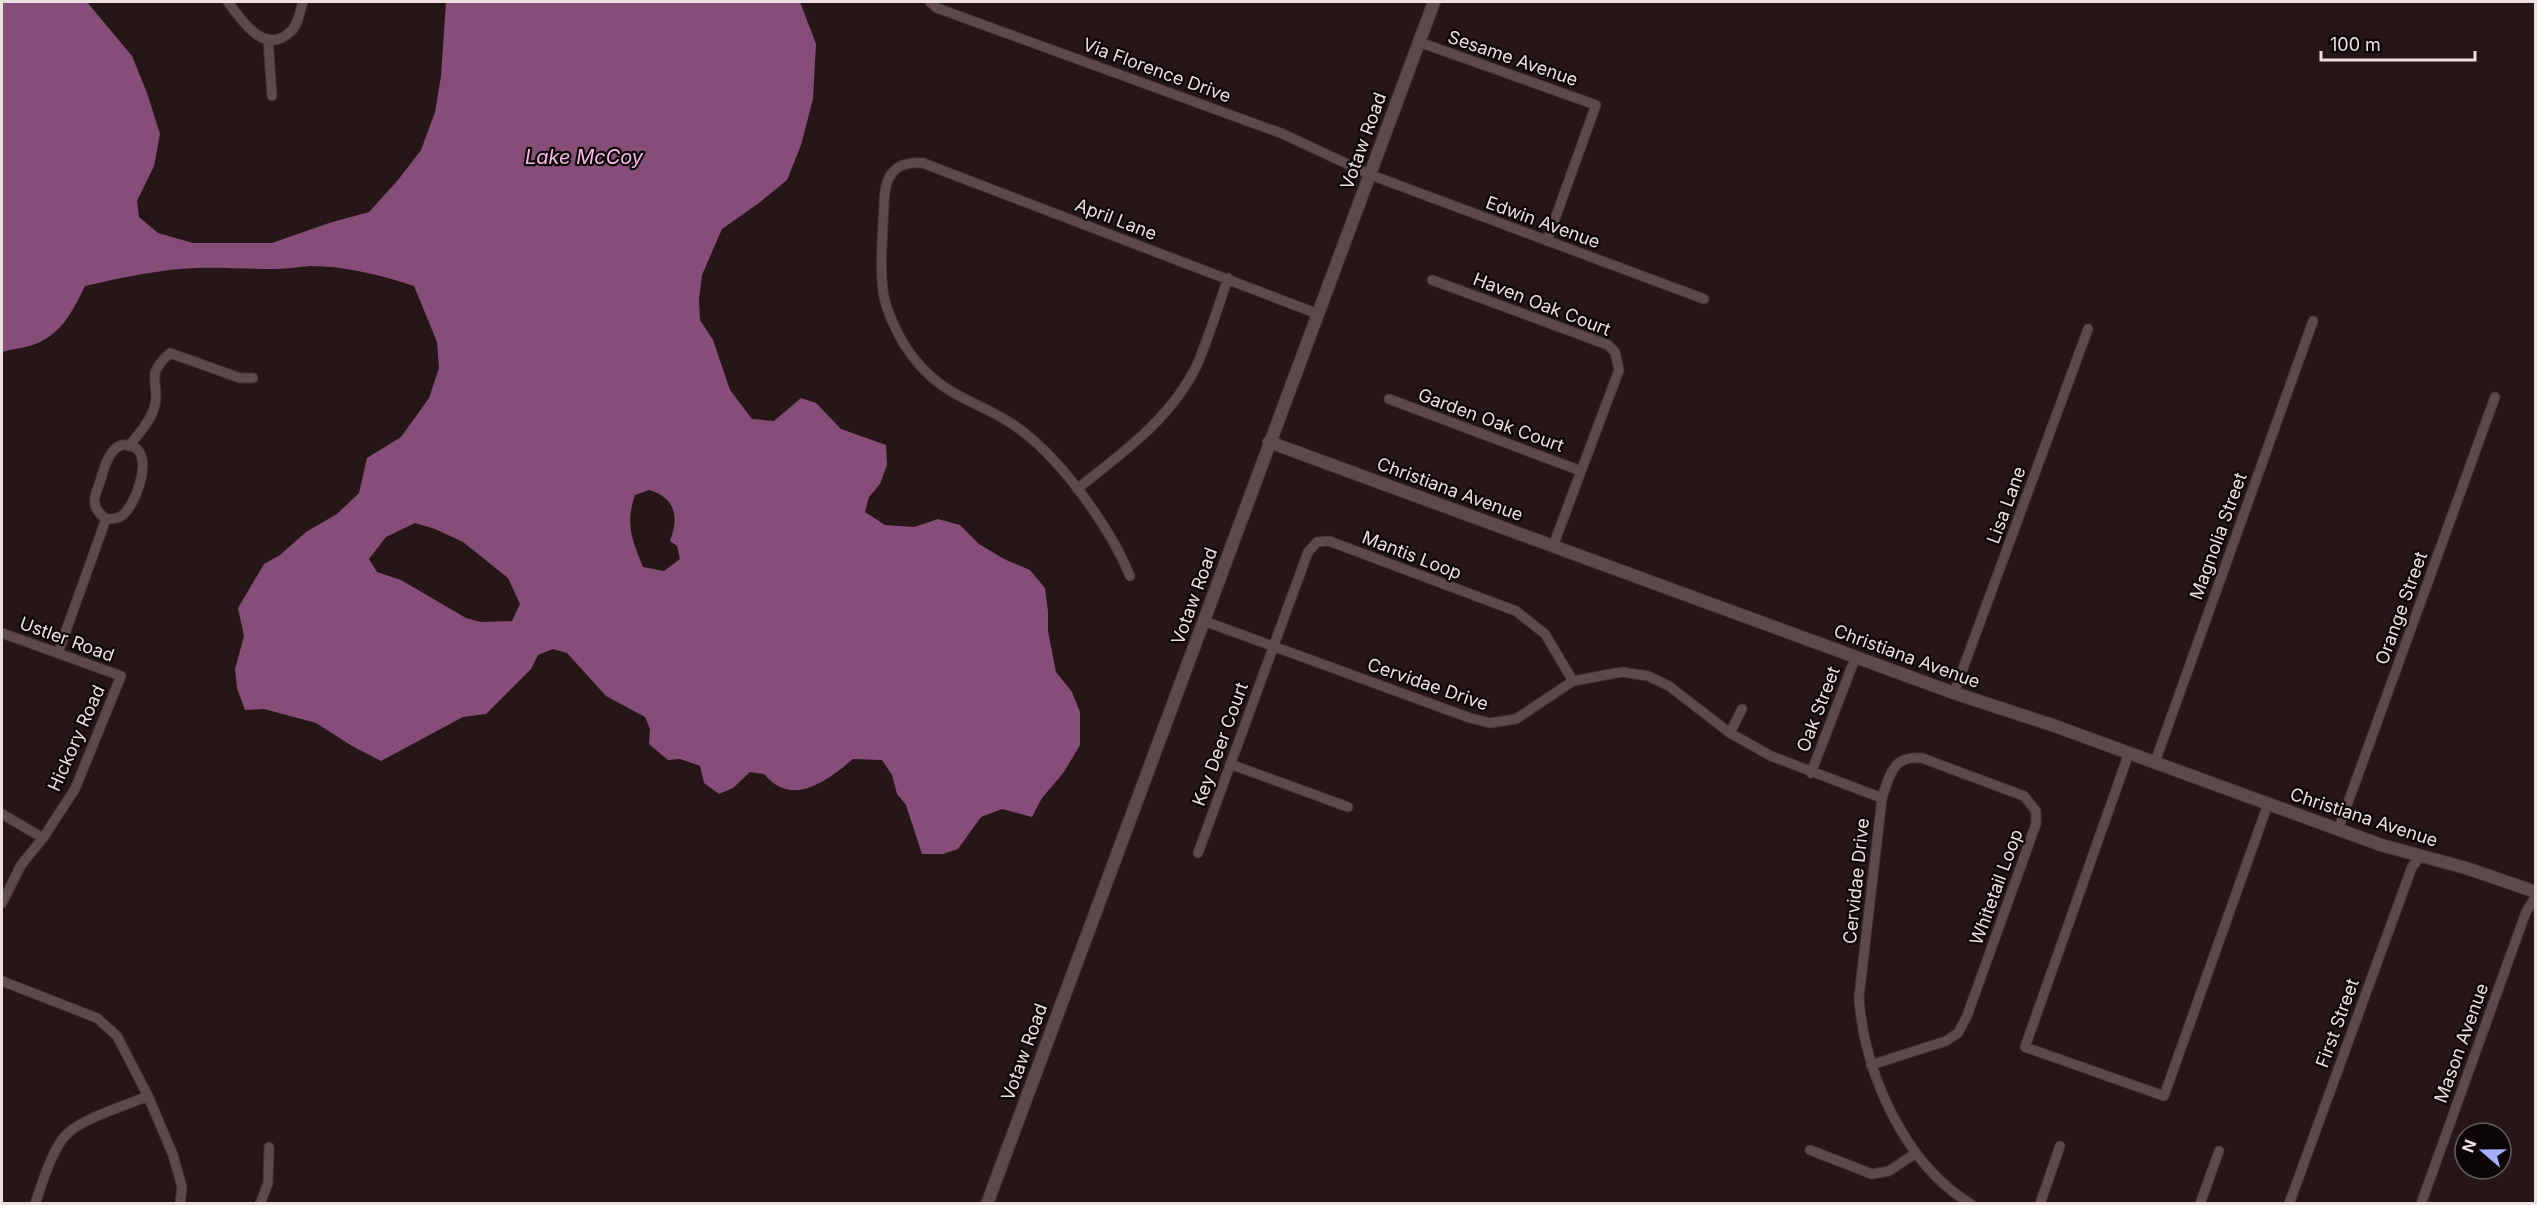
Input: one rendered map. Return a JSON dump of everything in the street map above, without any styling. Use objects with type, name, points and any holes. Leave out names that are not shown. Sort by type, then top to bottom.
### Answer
[{"type":"street","points":[[228,2],[246,27],[255,35],[268,39],[279,39],[291,32],[303,2]]},
{"type":"street","name":"Via Florence Drive","points":[[930,2],[937,8],[1283,134],[1371,175]]},
{"type":"street","name":"Votaw Road","points":[[987,1203],[1434,2]]},
{"type":"street","points":[[268,39],[272,96]]},
{"type":"street","name":"Sesame Avenue","points":[[1419,42],[1596,105],[1547,241]]},
{"type":"street","name":"April Lane","points":[[1077,489],[1036,443],[1017,427],[933,380],[914,359],[898,335],[885,302],[883,235],[884,193],[890,176],[901,165],[909,162],[923,163],[1318,314]]},
{"type":"street","name":"Edwin Avenue","points":[[1371,175],[1704,299]]},
{"type":"street","points":[[1130,576],[1120,552],[1077,489],[1151,429],[1180,394],[1197,365],[1228,278]]},
{"type":"street","name":"Haven Oak Court","points":[[1432,280],[1608,345],[1619,360],[1619,370],[1553,546]]},
{"type":"street","name":"Magnolia Street","points":[[2155,762],[2313,321]]},
{"type":"street","name":"Lisa Lane","points":[[1954,693],[2088,329]]},
{"type":"street","points":[[129,446],[155,407],[156,392],[153,378],[161,362],[171,353],[240,378],[253,378]]},
{"type":"street","name":"Orange Street","points":[[2338,830],[2495,397]]},
{"type":"street","name":"Garden Oak Court","points":[[1389,399],[1581,471]]},
{"type":"street","name":"Christiana Avenue","points":[[1269,442],[1954,693],[2155,762],[2338,830],[2466,868],[2535,894]]},
{"type":"street","points":[[129,446],[143,455],[141,478],[124,514],[113,519],[106,519],[97,510],[94,500],[106,460],[118,448],[129,446]]},
{"type":"street","points":[[58,653],[106,519]]},
{"type":"street","name":"Mantis Loop","points":[[1273,647],[1308,552],[1317,542],[1329,541],[1516,611],[1545,634],[1573,681]]},
{"type":"street","name":"Cervidae Drive","points":[[1204,621],[1470,718],[1490,723],[1516,719],[1573,681],[1622,672],[1648,676],[1669,686],[1730,733],[1788,764],[1882,798],[1859,997],[1861,1025],[1871,1065],[1885,1100],[1916,1153],[1941,1182],[1971,1203]]},
{"type":"street","name":"Ustler Road","points":[[2,633],[121,676]]},
{"type":"street","name":"Key Deer Court","points":[[1198,853],[1273,647]]},
{"type":"street","name":"Oak Street","points":[[1811,773],[1856,656]]},
{"type":"street","name":"Hickory Road","points":[[2,903],[21,865],[43,838],[75,789],[121,676]]},
{"type":"street","points":[[1730,733],[1742,710]]},
{"type":"street","points":[[2129,753],[2025,1047],[2164,1096],[2268,804]]},
{"type":"street","name":"Whitetail Loop","points":[[1871,1065],[1946,1041],[1958,1033],[1967,1016],[2036,824],[2036,811],[2024,796],[1923,758],[1910,757],[1900,760],[1890,773],[1882,798]]},
{"type":"street","points":[[1230,764],[1348,807]]},
{"type":"street","points":[[2,814],[43,838]]},
{"type":"street","name":"First Street","points":[[2289,1203],[2412,867],[2421,856]]},
{"type":"street","name":"Mason Avenue","points":[[2421,1203],[2526,912],[2535,894]]},
{"type":"street","points":[[2,981],[97,1018],[117,1036],[148,1096],[173,1155],[182,1187],[180,1203]]},
{"type":"street","points":[[35,1203],[58,1145],[68,1133],[80,1125],[148,1096]]},
{"type":"street","points":[[2040,1203],[2060,1146]]},
{"type":"street","points":[[260,1203],[268,1183],[269,1147]]},
{"type":"street","points":[[1810,1150],[1872,1174],[1889,1171],[1916,1153]]},
{"type":"street","points":[[2200,1203],[2219,1151]]},
{"type":"water","name":"Lake McCoy","points":[[2,2],[87,2],[132,56],[160,134],[154,166],[137,201],[139,217],[158,233],[193,243],[272,243],[369,212],[421,150],[435,112],[441,76],[446,2],[800,2],[816,44],[813,99],[801,145],[787,180],[722,229],[702,275],[699,299],[700,320],[713,340],[730,390],[752,419],[774,421],[801,398],[816,403],[841,429],[886,445],[887,465],[880,484],[869,497],[865,512],[885,525],[914,527],[938,519],[960,525],[979,544],[1004,559],[1030,570],[1045,588],[1048,631],[1056,672],[1072,692],[1080,712],[1080,745],[1064,772],[1042,798],[1032,817],[1002,809],[981,817],[958,849],[943,854],[922,854],[906,805],[897,794],[892,775],[882,760],[853,759],[821,782],[798,790],[786,789],[775,784],[764,774],[750,772],[733,788],[719,794],[704,783],[700,766],[680,759],[668,760],[649,744],[650,729],[645,717],[606,696],[567,653],[553,649],[538,655],[531,669],[486,714],[463,717],[381,761],[316,723],[264,709],[245,710],[237,688],[235,669],[244,636],[238,608],[264,564],[280,555],[306,532],[337,514],[359,493],[367,458],[401,437],[429,398],[439,368],[437,342],[414,286],[363,272],[323,266],[168,270],[85,286],[70,314],[57,330],[40,342],[2,352]],"holes":[[[649,490],[665,498],[673,510],[674,524],[670,541],[677,546],[680,559],[664,571],[643,567],[631,532],[630,515],[635,495]],[[415,523],[463,542],[508,578],[520,604],[512,621],[481,622],[466,618],[401,580],[377,572],[369,559],[386,537]]]}]
